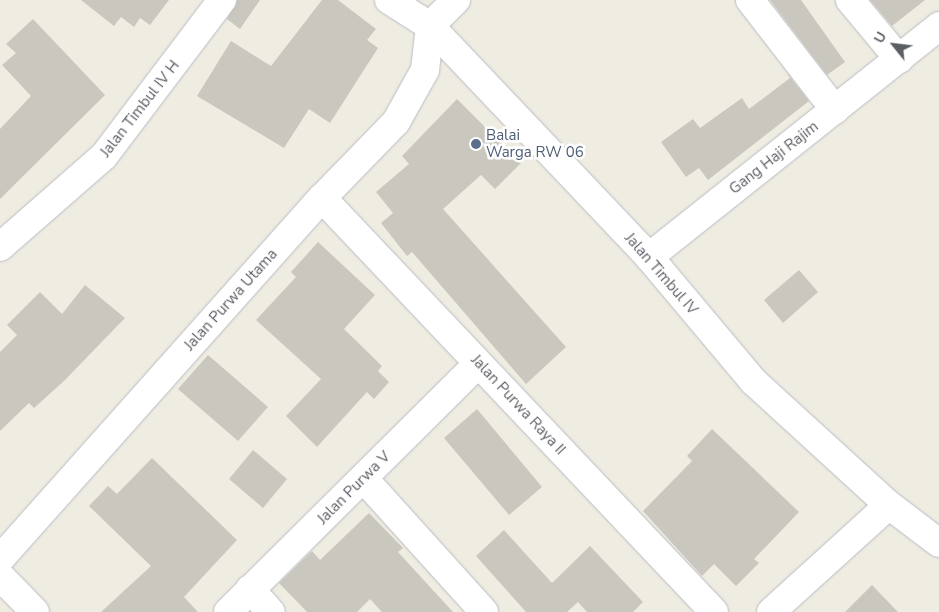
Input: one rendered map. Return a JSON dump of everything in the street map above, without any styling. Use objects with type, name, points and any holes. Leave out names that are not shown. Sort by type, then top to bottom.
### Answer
[{"type":"street","name":"Jalan Timbul IV H","points":[[0,247],[104,156],[222,0]]},
{"type":"street","name":"Jalan Timbul IV","points":[[389,0],[430,26],[649,257],[753,380],[889,505],[939,543]]},
{"type":"street","points":[[430,26],[456,0]]},
{"type":"street","points":[[750,0],[835,110]]},
{"type":"street","points":[[850,0],[899,59]]},
{"type":"street","name":"Jalan Purwa Utama","points":[[0,558],[322,198],[408,105],[425,70],[430,26]]},
{"type":"street","name":"Gang Haji Rajim","points":[[649,257],[939,26]]},
{"type":"street","name":"Jalan Purwa Raya II","points":[[322,198],[714,612]]},
{"type":"street","name":"Jalan Purwa V","points":[[228,612],[478,364]]},
{"type":"street","points":[[364,479],[484,612]]},
{"type":"street","points":[[771,612],[889,505]]},
{"type":"street","points":[[0,576],[35,612]]},
{"type":"street","points":[[250,589],[271,612]]},
{"type":"building","points":[[81,0],[169,0],[150,25],[140,18],[134,27],[121,17],[114,26]]},
{"type":"building","points":[[237,0],[260,0],[240,29],[227,19]]},
{"type":"building","points":[[322,0],[338,0],[376,29],[367,40],[378,48],[330,123],[309,109],[284,148],[197,96],[231,41],[271,66]]},
{"type":"building","points":[[770,0],[801,0],[845,62],[827,75]]},
{"type":"building","points":[[870,0],[925,0],[892,26]]},
{"type":"building","points":[[33,19],[105,95],[0,199],[0,129],[31,96],[2,65],[16,53],[6,44]]},
{"type":"building","points":[[786,72],[809,101],[708,180],[699,168],[686,177],[661,142],[693,119],[700,128],[742,98],[749,109],[790,78]]},
{"type":"building","points":[[457,99],[521,163],[495,189],[481,175],[443,209],[566,347],[526,384],[412,252],[407,256],[381,223],[393,213],[376,192],[409,164],[402,156]]},
{"type":"building","points":[[318,242],[375,295],[344,329],[382,366],[378,371],[389,382],[374,399],[367,392],[317,447],[286,416],[321,379],[256,320],[296,277],[291,272]]},
{"type":"building","points":[[799,270],[818,292],[783,323],[764,300]]},
{"type":"building","points":[[85,285],[125,318],[64,381],[34,408],[29,403],[0,431],[0,352],[17,335],[7,325],[40,292],[62,314]]},
{"type":"building","points":[[208,355],[268,407],[238,441],[178,389]]},
{"type":"building","points":[[477,409],[542,487],[509,515],[444,438]]},
{"type":"building","points":[[712,429],[799,512],[754,559],[759,563],[736,586],[714,564],[702,576],[643,511],[692,461],[687,456]]},
{"type":"building","points":[[253,450],[287,479],[263,508],[229,479]]},
{"type":"building","points":[[152,458],[237,540],[184,597],[198,612],[101,612],[151,566],[89,506],[108,486],[117,494]]},
{"type":"building","points":[[369,513],[403,548],[398,552],[453,612],[382,612],[370,599],[357,612],[307,612],[279,583],[312,551],[320,560]]},
{"type":"building","points":[[504,530],[552,583],[590,546],[643,602],[633,612],[587,612],[578,602],[567,612],[526,612],[476,556]]},
{"type":"building","points":[[872,585],[898,612],[845,612]]},
{"type":"place","name":"Balai Warga RW 06","points":[[476,144]]}]
